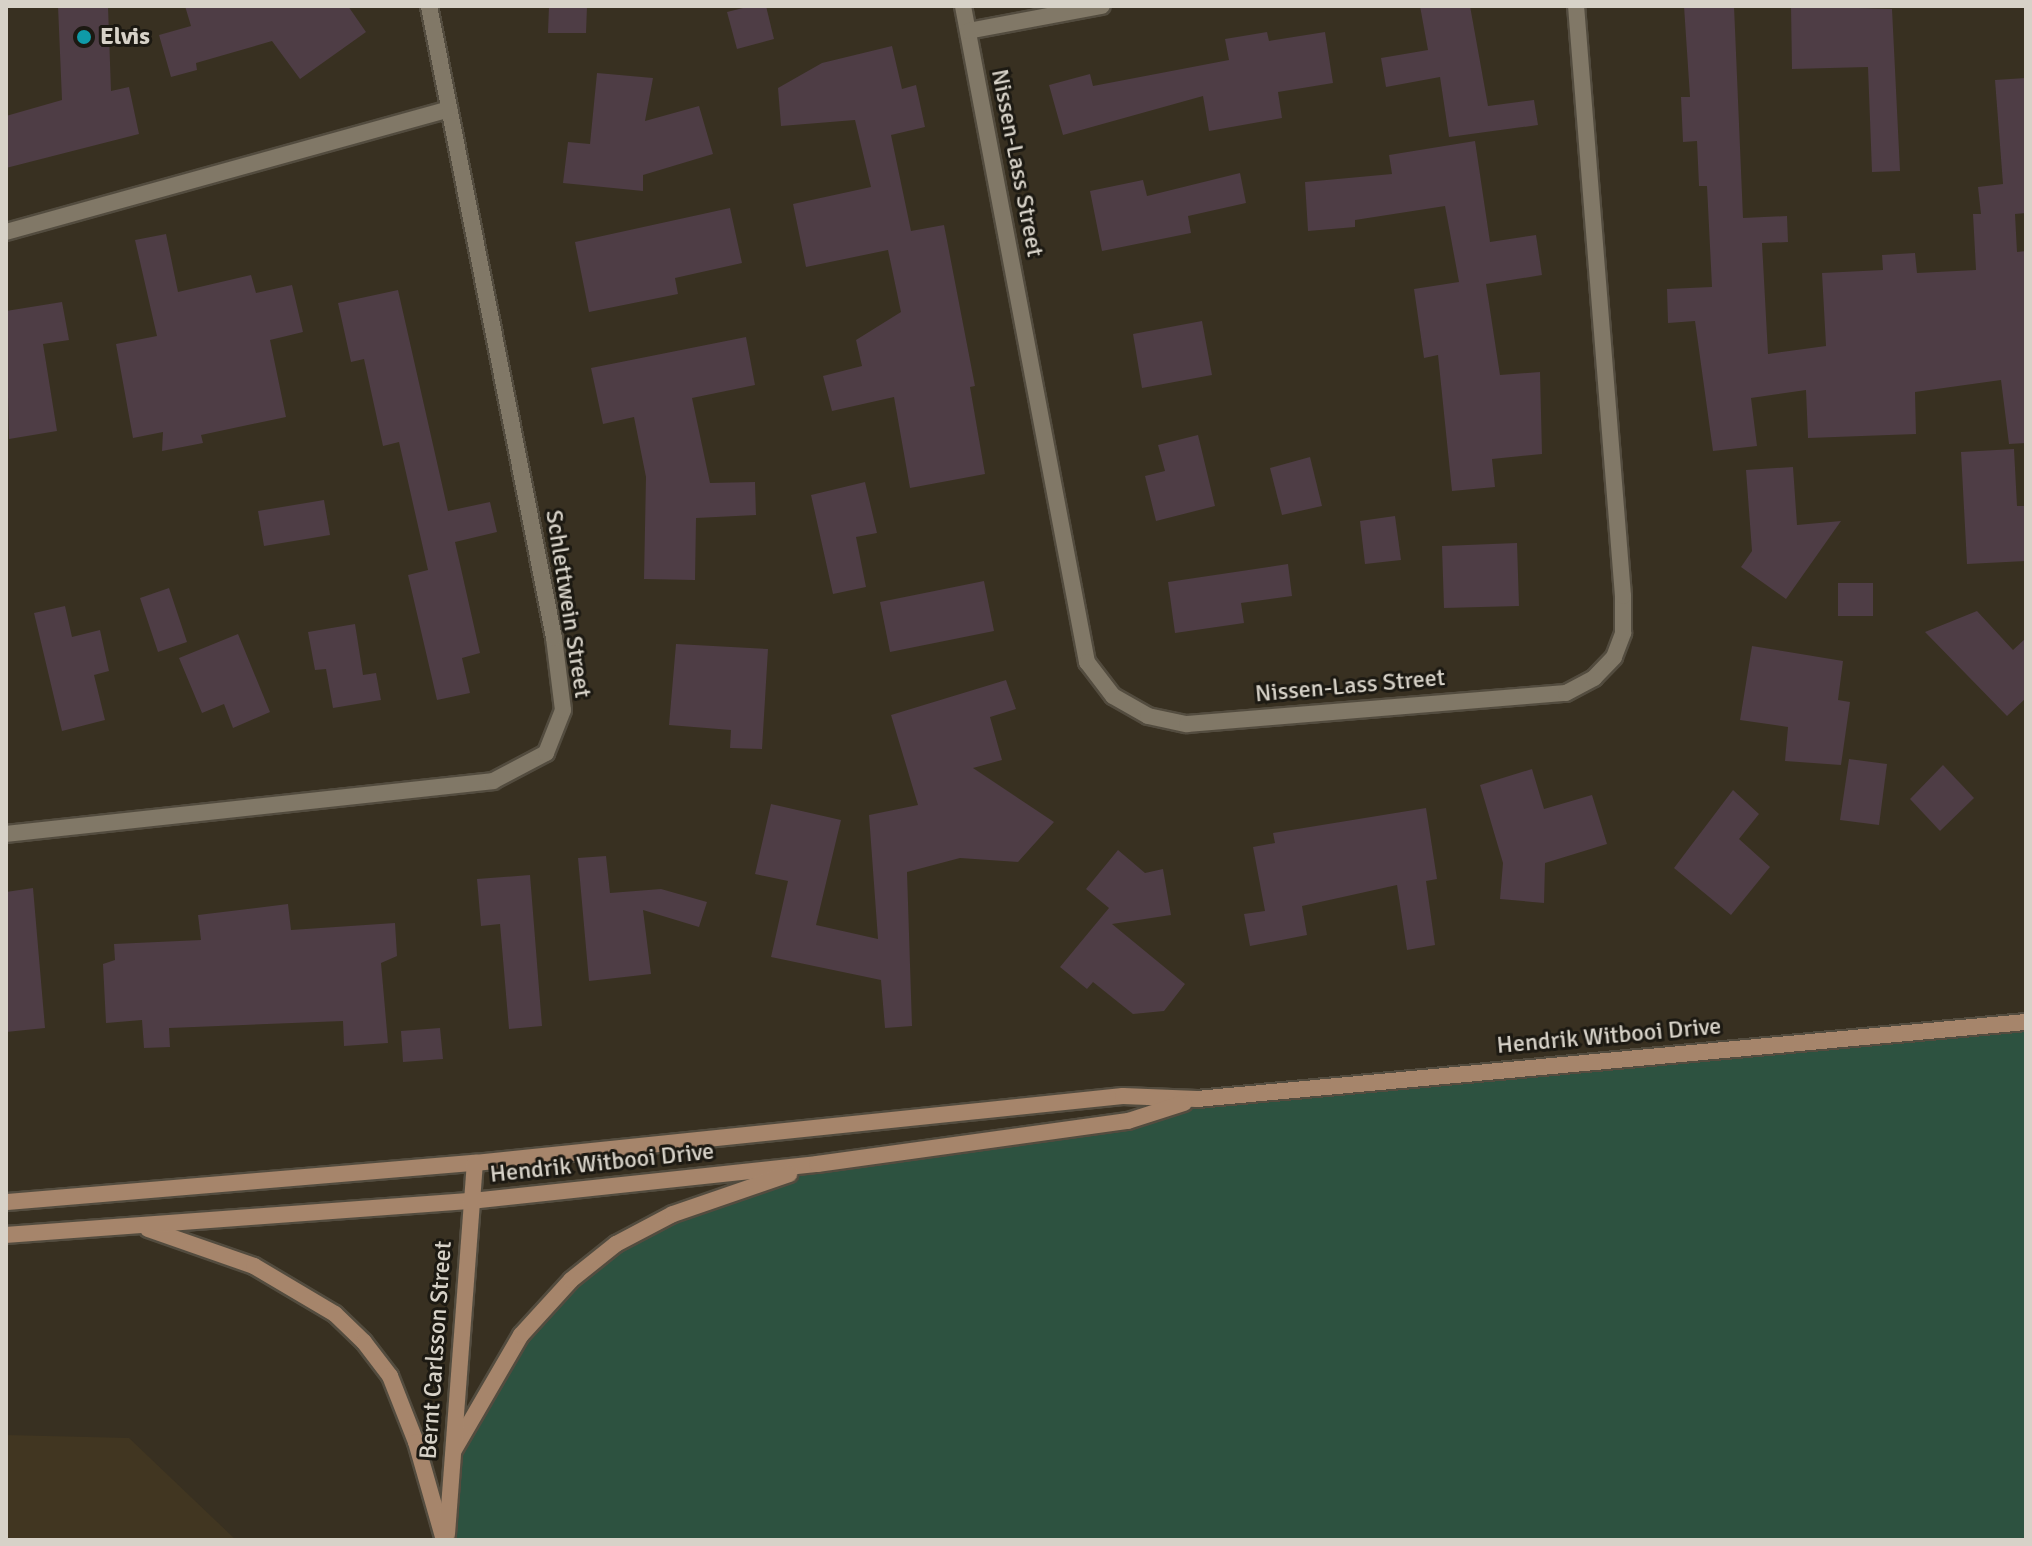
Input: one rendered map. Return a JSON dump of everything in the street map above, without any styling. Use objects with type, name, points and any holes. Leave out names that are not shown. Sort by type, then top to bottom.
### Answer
[{"type":"main road","name":"Hendrik Witbooi Drive","points":[[6,1202],[475,1163],[1123,1096],[1197,1099],[2026,1022]]},
{"type":"main road","name":"Hendrik Witbooi Drive","points":[[6,1235],[471,1201],[817,1164],[1128,1121],[1197,1099]]},
{"type":"main road","name":"Bernt Carlsson Street","points":[[446,1540],[475,1163]]},
{"type":"main road","points":[[454,1450],[521,1335],[571,1280],[605,1253],[673,1214],[817,1164]]},
{"type":"main road","points":[[137,1226],[254,1266],[335,1314],[364,1342],[390,1376],[446,1540]]},
{"type":"street","name":"Schlettwein Street","points":[[6,834],[493,781],[546,753],[563,710],[554,638],[429,6]]},
{"type":"street","name":"Nissen-Lass Street","points":[[963,6],[1087,662],[1113,696],[1148,716],[1187,724],[1566,693],[1594,678],[1614,657],[1623,633],[1623,596],[1576,6]]},
{"type":"street","points":[[968,31],[1102,6]]},
{"type":"street","points":[[6,232],[449,109]]},
{"type":"shaded area","points":[[6,1435],[129,1438],[236,1540],[6,1540]]},
{"type":"green space","points":[[2026,1022],[2026,1540],[447,1540],[454,1450],[521,1335],[616,1244],[817,1164],[1128,1121],[1197,1099]]},
{"type":"building","points":[[58,6],[108,6],[111,91],[129,87],[139,134],[6,168],[6,116],[62,100]]},
{"type":"building","points":[[185,6],[348,6],[366,32],[300,79],[272,41],[196,63],[197,70],[171,77],[159,35],[191,26]]},
{"type":"building","points":[[549,6],[587,6],[586,33],[548,33]]},
{"type":"building","points":[[766,6],[774,39],[737,49],[727,12]]},
{"type":"building","points":[[1420,6],[1470,6],[1488,106],[1534,100],[1538,125],[1449,137],[1440,77],[1386,87],[1381,58],[1428,50]]},
{"type":"building","points":[[1684,6],[1734,6],[1743,218],[1787,216],[1788,242],[1762,243],[1768,354],[1826,346],[1822,273],[1883,270],[1882,255],[1915,253],[1917,273],[1976,270],[1973,214],[1981,214],[1978,187],[2003,184],[1995,80],[2026,78],[2026,213],[2015,214],[2017,252],[2026,251],[2026,443],[2009,444],[2001,380],[1915,392],[1916,434],[1808,438],[1806,390],[1751,398],[1757,446],[1713,451],[1695,321],[1668,323],[1667,289],[1712,287],[1707,186],[1699,186],[1697,141],[1683,142],[1681,97],[1690,97]]},
{"type":"building","points":[[1791,6],[1892,9],[1900,171],[1872,172],[1868,67],[1792,69]]},
{"type":"building","points":[[1267,32],[1269,41],[1325,32],[1333,83],[1278,92],[1282,118],[1209,131],[1203,96],[1063,135],[1049,85],[1090,74],[1093,86],[1229,60],[1225,39]]},
{"type":"building","points":[[892,46],[902,89],[916,85],[925,127],[891,135],[911,231],[944,225],[975,386],[970,387],[985,474],[910,488],[894,397],[832,411],[823,376],[862,366],[856,340],[901,312],[888,250],[806,267],[793,204],[871,187],[855,120],[781,126],[778,88],[822,63]]},
{"type":"building","points":[[597,73],[653,78],[645,121],[699,106],[713,154],[643,175],[643,191],[563,183],[568,142],[590,144]]},
{"type":"building","points":[[1475,141],[1490,242],[1536,235],[1542,275],[1486,284],[1500,375],[1540,372],[1542,454],[1492,459],[1495,487],[1452,491],[1438,355],[1424,358],[1414,289],[1459,282],[1445,206],[1355,220],[1355,227],[1308,231],[1305,182],[1392,174],[1389,155]]},
{"type":"building","points":[[1240,173],[1246,203],[1188,216],[1191,233],[1102,251],[1090,191],[1143,180],[1147,196]]},
{"type":"building","points":[[730,208],[742,263],[675,278],[678,294],[589,312],[575,242]]},
{"type":"building","points":[[166,234],[178,292],[251,275],[256,293],[292,285],[303,332],[270,340],[286,417],[201,435],[203,443],[162,451],[163,432],[133,438],[116,344],[157,336],[135,240]]},
{"type":"building","points":[[398,290],[448,511],[490,502],[497,532],[455,542],[480,653],[462,658],[470,693],[437,700],[408,575],[428,570],[399,442],[383,446],[364,359],[351,362],[338,303]]},
{"type":"building","points":[[62,302],[69,340],[43,344],[57,431],[9,439],[6,311]]},
{"type":"building","points":[[1202,321],[1212,375],[1142,388],[1133,334]]},
{"type":"building","points":[[746,337],[755,385],[692,398],[710,483],[755,482],[756,515],[696,518],[695,580],[644,579],[646,477],[634,417],[603,424],[591,368]]},
{"type":"building","points":[[1198,435],[1215,506],[1156,521],[1145,476],[1165,471],[1158,445]]},
{"type":"building","points":[[2014,449],[2017,506],[2026,506],[2026,561],[1967,564],[1961,452]]},
{"type":"building","points":[[1310,457],[1322,506],[1282,515],[1270,468]]},
{"type":"building","points":[[1793,467],[1797,525],[1841,521],[1786,599],[1741,567],[1752,551],[1746,470]]},
{"type":"building","points":[[865,482],[877,533],[856,537],[866,587],[833,594],[811,495]]},
{"type":"building","points":[[324,500],[330,535],[264,546],[258,511]]},
{"type":"building","points":[[1395,516],[1401,560],[1365,564],[1360,521]]},
{"type":"building","points":[[1517,543],[1519,606],[1444,608],[1442,546]]},
{"type":"building","points":[[1288,564],[1292,596],[1241,603],[1244,623],[1175,633],[1168,582]]},
{"type":"building","points":[[984,581],[994,631],[890,652],[880,602]]},
{"type":"building","points":[[1838,583],[1873,583],[1873,616],[1838,616]]},
{"type":"building","points":[[169,588],[187,642],[158,652],[140,598]]},
{"type":"building","points":[[65,606],[72,637],[100,630],[109,671],[94,675],[105,720],[62,731],[34,613]]},
{"type":"building","points":[[1977,611],[2013,650],[2026,638],[2026,698],[2007,716],[1925,632]]},
{"type":"building","points":[[355,624],[363,675],[376,673],[381,700],[333,708],[326,669],[315,670],[308,632]]},
{"type":"building","points":[[238,634],[270,712],[233,728],[224,704],[202,713],[179,658]]},
{"type":"building","points":[[676,644],[768,649],[762,749],[730,748],[731,730],[669,725]]},
{"type":"building","points":[[1752,646],[1843,661],[1838,700],[1850,702],[1841,765],[1785,761],[1788,727],[1740,720]]},
{"type":"building","points":[[1006,680],[1016,709],[990,717],[1002,760],[973,768],[1054,822],[1018,862],[960,858],[907,872],[912,1026],[885,1028],[881,980],[771,957],[788,881],[755,874],[771,804],[841,820],[816,925],[878,939],[869,815],[918,805],[891,715]]},
{"type":"building","points":[[1849,759],[1887,764],[1879,825],[1840,820]]},
{"type":"building","points":[[1943,765],[1974,798],[1940,831],[1910,799]]},
{"type":"building","points":[[1532,769],[1544,809],[1592,795],[1607,844],[1545,863],[1544,903],[1500,899],[1503,863],[1480,785]]},
{"type":"building","points":[[1733,790],[1759,814],[1739,839],[1770,867],[1731,915],[1674,868]]},
{"type":"building","points":[[1426,808],[1437,879],[1426,881],[1435,945],[1407,950],[1397,885],[1302,906],[1307,935],[1250,946],[1244,914],[1265,911],[1253,847],[1275,843],[1273,833]]},
{"type":"building","points":[[1118,850],[1145,873],[1163,869],[1171,915],[1112,924],[1185,984],[1164,1011],[1133,1014],[1093,982],[1087,989],[1060,967],[1109,908],[1086,889]]},
{"type":"building","points":[[606,856],[610,893],[661,889],[707,902],[699,927],[643,910],[651,974],[589,981],[578,858]]},
{"type":"building","points":[[530,875],[542,1026],[509,1029],[500,924],[481,926],[477,879]]},
{"type":"building","points":[[33,888],[45,1028],[6,1032],[6,892]]},
{"type":"building","points":[[288,904],[291,930],[395,923],[397,956],[381,963],[388,1043],[344,1046],[343,1021],[169,1028],[170,1047],[144,1048],[142,1020],[106,1023],[103,964],[115,960],[114,944],[201,940],[198,915]]},
{"type":"building","points":[[440,1028],[443,1059],[403,1062],[401,1031]]},
{"type":"place","name":"Elvis","points":[[84,37]]}]
